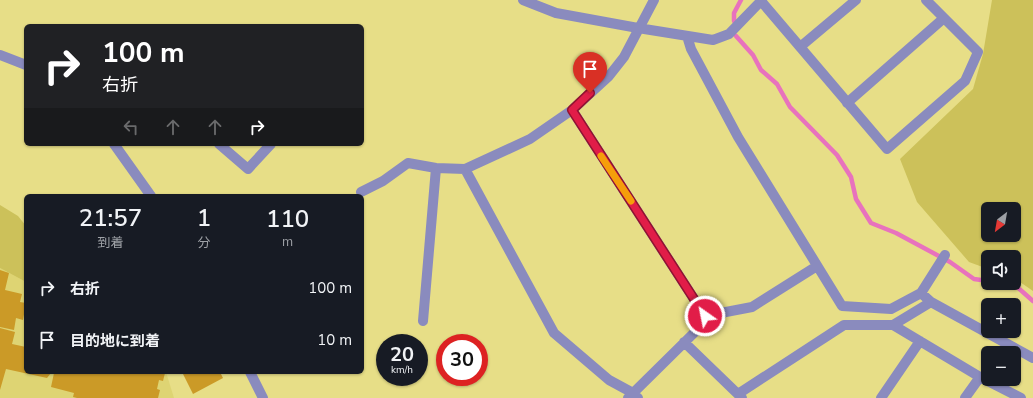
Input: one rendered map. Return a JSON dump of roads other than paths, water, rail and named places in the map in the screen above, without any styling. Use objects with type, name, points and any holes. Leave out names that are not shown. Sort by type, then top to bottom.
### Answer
[{"type":"street","points":[[523,0],[556,13],[713,40],[729,34],[762,1],[887,149],[965,81],[978,52],[926,0]]},
{"type":"street","points":[[361,192],[383,181],[408,163],[436,168],[465,169],[530,139],[572,110],[609,76],[624,57],[654,0]]},
{"type":"street","points":[[800,47],[856,0]]},
{"type":"street","points":[[847,103],[944,18]]},
{"type":"street","points":[[687,36],[691,49],[738,137],[842,306],[891,309],[920,293],[943,259]]},
{"type":"street","points":[[0,55],[24,64]]},
{"type":"street","points":[[572,110],[705,316]]},
{"type":"street","points":[[115,146],[150,194]]},
{"type":"street","points":[[221,146],[248,169],[269,146]]},
{"type":"street","points":[[423,320],[436,168]]},
{"type":"street","points":[[465,169],[554,333],[609,380],[633,396],[700,327],[705,316]]},
{"type":"street","points":[[705,316],[752,307],[817,266]]},
{"type":"street","points":[[920,293],[932,302],[1033,358]]},
{"type":"street","points":[[684,342],[740,396],[844,325],[893,325],[932,302]]},
{"type":"street","points":[[893,325],[980,377],[1021,398]]},
{"type":"street","points":[[881,398],[920,341]]},
{"type":"street","points":[[251,374],[263,398]]},
{"type":"street","points":[[965,398],[980,377]]},
{"type":"waterway","points":[[734,21],[734,13],[741,0]]},
{"type":"waterway","points":[[736,36],[753,55],[761,70],[777,84],[790,107],[837,155],[851,177],[856,199],[871,223],[896,233],[950,262],[974,279],[981,280]]},
{"type":"waterway","points":[[1021,290],[1033,301]]}]
